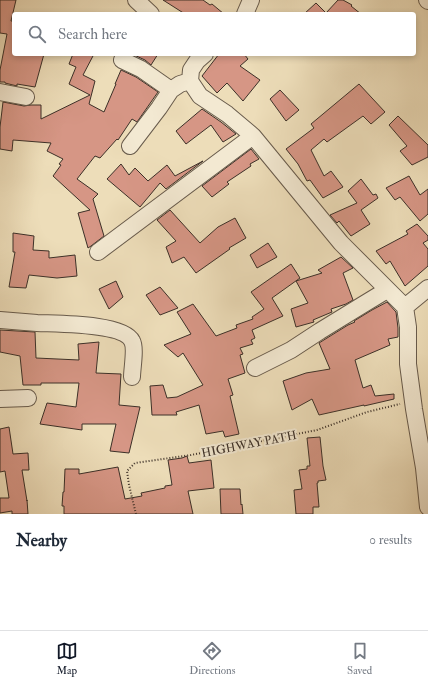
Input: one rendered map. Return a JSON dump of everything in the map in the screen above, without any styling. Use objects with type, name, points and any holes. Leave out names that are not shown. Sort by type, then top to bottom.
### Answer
[{"type":"street","points":[[136,0],[149,12]]},
{"type":"street","points":[[246,12],[251,0]]},
{"type":"street","points":[[198,56],[191,70],[190,81],[200,96],[227,114],[253,136],[340,243],[405,307],[408,327],[408,364],[424,468],[428,507]]},
{"type":"street","points":[[122,60],[141,69],[171,90]]},
{"type":"street","points":[[130,146],[171,90],[180,84],[190,81]]},
{"type":"street","points":[[0,92],[26,97]]},
{"type":"street","points":[[98,252],[253,136]]},
{"type":"street","points":[[405,307],[428,288]]},
{"type":"street","points":[[255,368],[291,350],[387,290]]},
{"type":"street","points":[[0,320],[69,324],[105,328],[120,332],[132,340],[134,346],[132,377]]},
{"type":"street","points":[[0,399],[28,398]]},
{"type":"path","name":"HIGHWAY PATH","points":[[136,514],[128,485],[128,471],[135,463],[191,455],[317,430],[367,412],[413,400]]},
{"type":"building","points":[[0,0],[16,0],[11,21],[12,56],[43,56],[35,87],[17,84],[17,86],[0,82],[0,70],[7,34],[0,33]]},
{"type":"building","points":[[163,0],[203,0],[210,5],[212,4],[222,12],[182,12]]},
{"type":"building","points":[[338,0],[343,0],[352,5],[351,6],[358,12],[327,12]]},
{"type":"building","points":[[316,3],[325,12],[306,12]]},
{"type":"building","points":[[72,56],[93,56],[83,75],[95,81],[89,104],[104,112],[121,70],[136,77],[158,92],[137,122],[132,119],[118,140],[117,139],[100,158],[95,156],[77,179],[98,194],[93,199],[104,236],[88,248],[78,213],[90,210],[53,176],[61,165],[59,164],[63,159],[47,151],[51,143],[13,140],[12,151],[0,149],[0,127],[3,102],[24,106],[41,105],[41,119],[90,95],[69,84],[76,67],[69,64]]},
{"type":"building","points":[[136,56],[157,56],[151,65]]},
{"type":"building","points":[[217,56],[246,56],[248,59],[240,66],[260,80],[243,101],[227,83],[217,93],[202,76]]},
{"type":"building","points":[[359,84],[385,112],[371,124],[363,116],[327,142],[324,139],[311,150],[324,176],[331,171],[343,187],[323,198],[310,180],[307,181],[298,164],[286,149],[314,128],[311,124]]},
{"type":"building","points":[[280,90],[299,110],[286,121],[270,99]]},
{"type":"building","points":[[202,109],[236,134],[223,142],[211,125],[186,144],[176,131]]},
{"type":"building","points":[[398,116],[428,145],[428,157],[412,165],[400,151],[407,146],[389,125]]},
{"type":"building","points":[[251,149],[259,159],[227,182],[229,184],[212,197],[202,186]]},
{"type":"building","points":[[203,161],[166,189],[160,183],[140,207],[107,179],[121,164],[129,175],[135,168],[148,181],[167,165],[175,176]]},
{"type":"building","points":[[409,176],[420,195],[428,189],[428,214],[420,221],[400,197],[395,200],[386,188]]},
{"type":"building","points":[[361,179],[373,195],[376,194],[378,198],[361,210],[370,224],[351,236],[339,221],[337,223],[330,215],[357,203],[348,191]]},
{"type":"building","points":[[170,210],[200,243],[218,227],[235,218],[246,238],[229,248],[230,249],[196,273],[184,257],[172,263],[166,247],[176,241],[157,220]]},
{"type":"building","points":[[417,224],[428,236],[428,240],[423,243],[428,249],[428,266],[405,286],[390,261],[386,264],[376,251],[408,234],[406,231]]},
{"type":"building","points":[[13,233],[34,236],[33,250],[49,251],[49,258],[75,255],[77,276],[57,278],[29,275],[26,288],[9,287],[15,252],[13,252]]},
{"type":"building","points":[[268,243],[277,257],[257,268],[250,255]]},
{"type":"building","points":[[341,257],[353,268],[343,273],[353,300],[331,309],[332,312],[313,320],[314,322],[296,327],[291,309],[308,303],[296,281],[322,273],[318,270]]},
{"type":"building","points":[[291,264],[300,278],[272,298],[283,316],[252,330],[255,338],[251,340],[253,344],[240,348],[243,354],[240,355],[245,373],[228,379],[233,395],[230,396],[239,434],[225,437],[223,431],[206,434],[199,405],[176,412],[177,415],[152,415],[150,386],[163,385],[167,398],[177,397],[203,385],[183,353],[178,357],[164,345],[191,334],[177,312],[193,304],[216,336],[237,328],[236,325],[253,319],[252,317],[264,309],[251,292]]},
{"type":"building","points":[[116,281],[123,297],[109,309],[99,289]]},
{"type":"building","points":[[160,287],[178,308],[160,315],[146,295]]},
{"type":"building","points":[[387,302],[396,312],[398,337],[388,339],[390,345],[355,360],[363,388],[371,385],[375,396],[394,394],[394,399],[319,415],[312,399],[292,410],[283,381],[306,373],[330,369],[319,343]]},
{"type":"building","points":[[0,330],[35,332],[36,358],[79,360],[78,344],[99,342],[96,373],[121,374],[119,405],[140,407],[129,453],[110,451],[116,424],[82,424],[82,430],[40,424],[47,403],[76,407],[79,383],[41,383],[41,385],[23,385],[20,356],[0,352]]},
{"type":"building","points":[[9,427],[13,454],[28,453],[29,470],[22,470],[28,514],[12,514],[12,511],[0,513],[0,498],[9,498],[5,471],[0,472],[0,429]]},
{"type":"building","points":[[320,437],[326,480],[318,481],[317,483],[319,507],[313,507],[313,514],[296,514],[294,490],[302,489],[299,470],[307,469],[307,466],[310,466],[307,438]]},
{"type":"building","points":[[187,456],[189,463],[211,460],[214,488],[188,491],[193,514],[64,514],[64,506],[62,506],[65,469],[79,469],[79,474],[118,467],[125,499],[142,496],[141,493],[172,485],[168,460]]},
{"type":"building","points":[[220,489],[240,489],[243,514],[221,514]]}]
